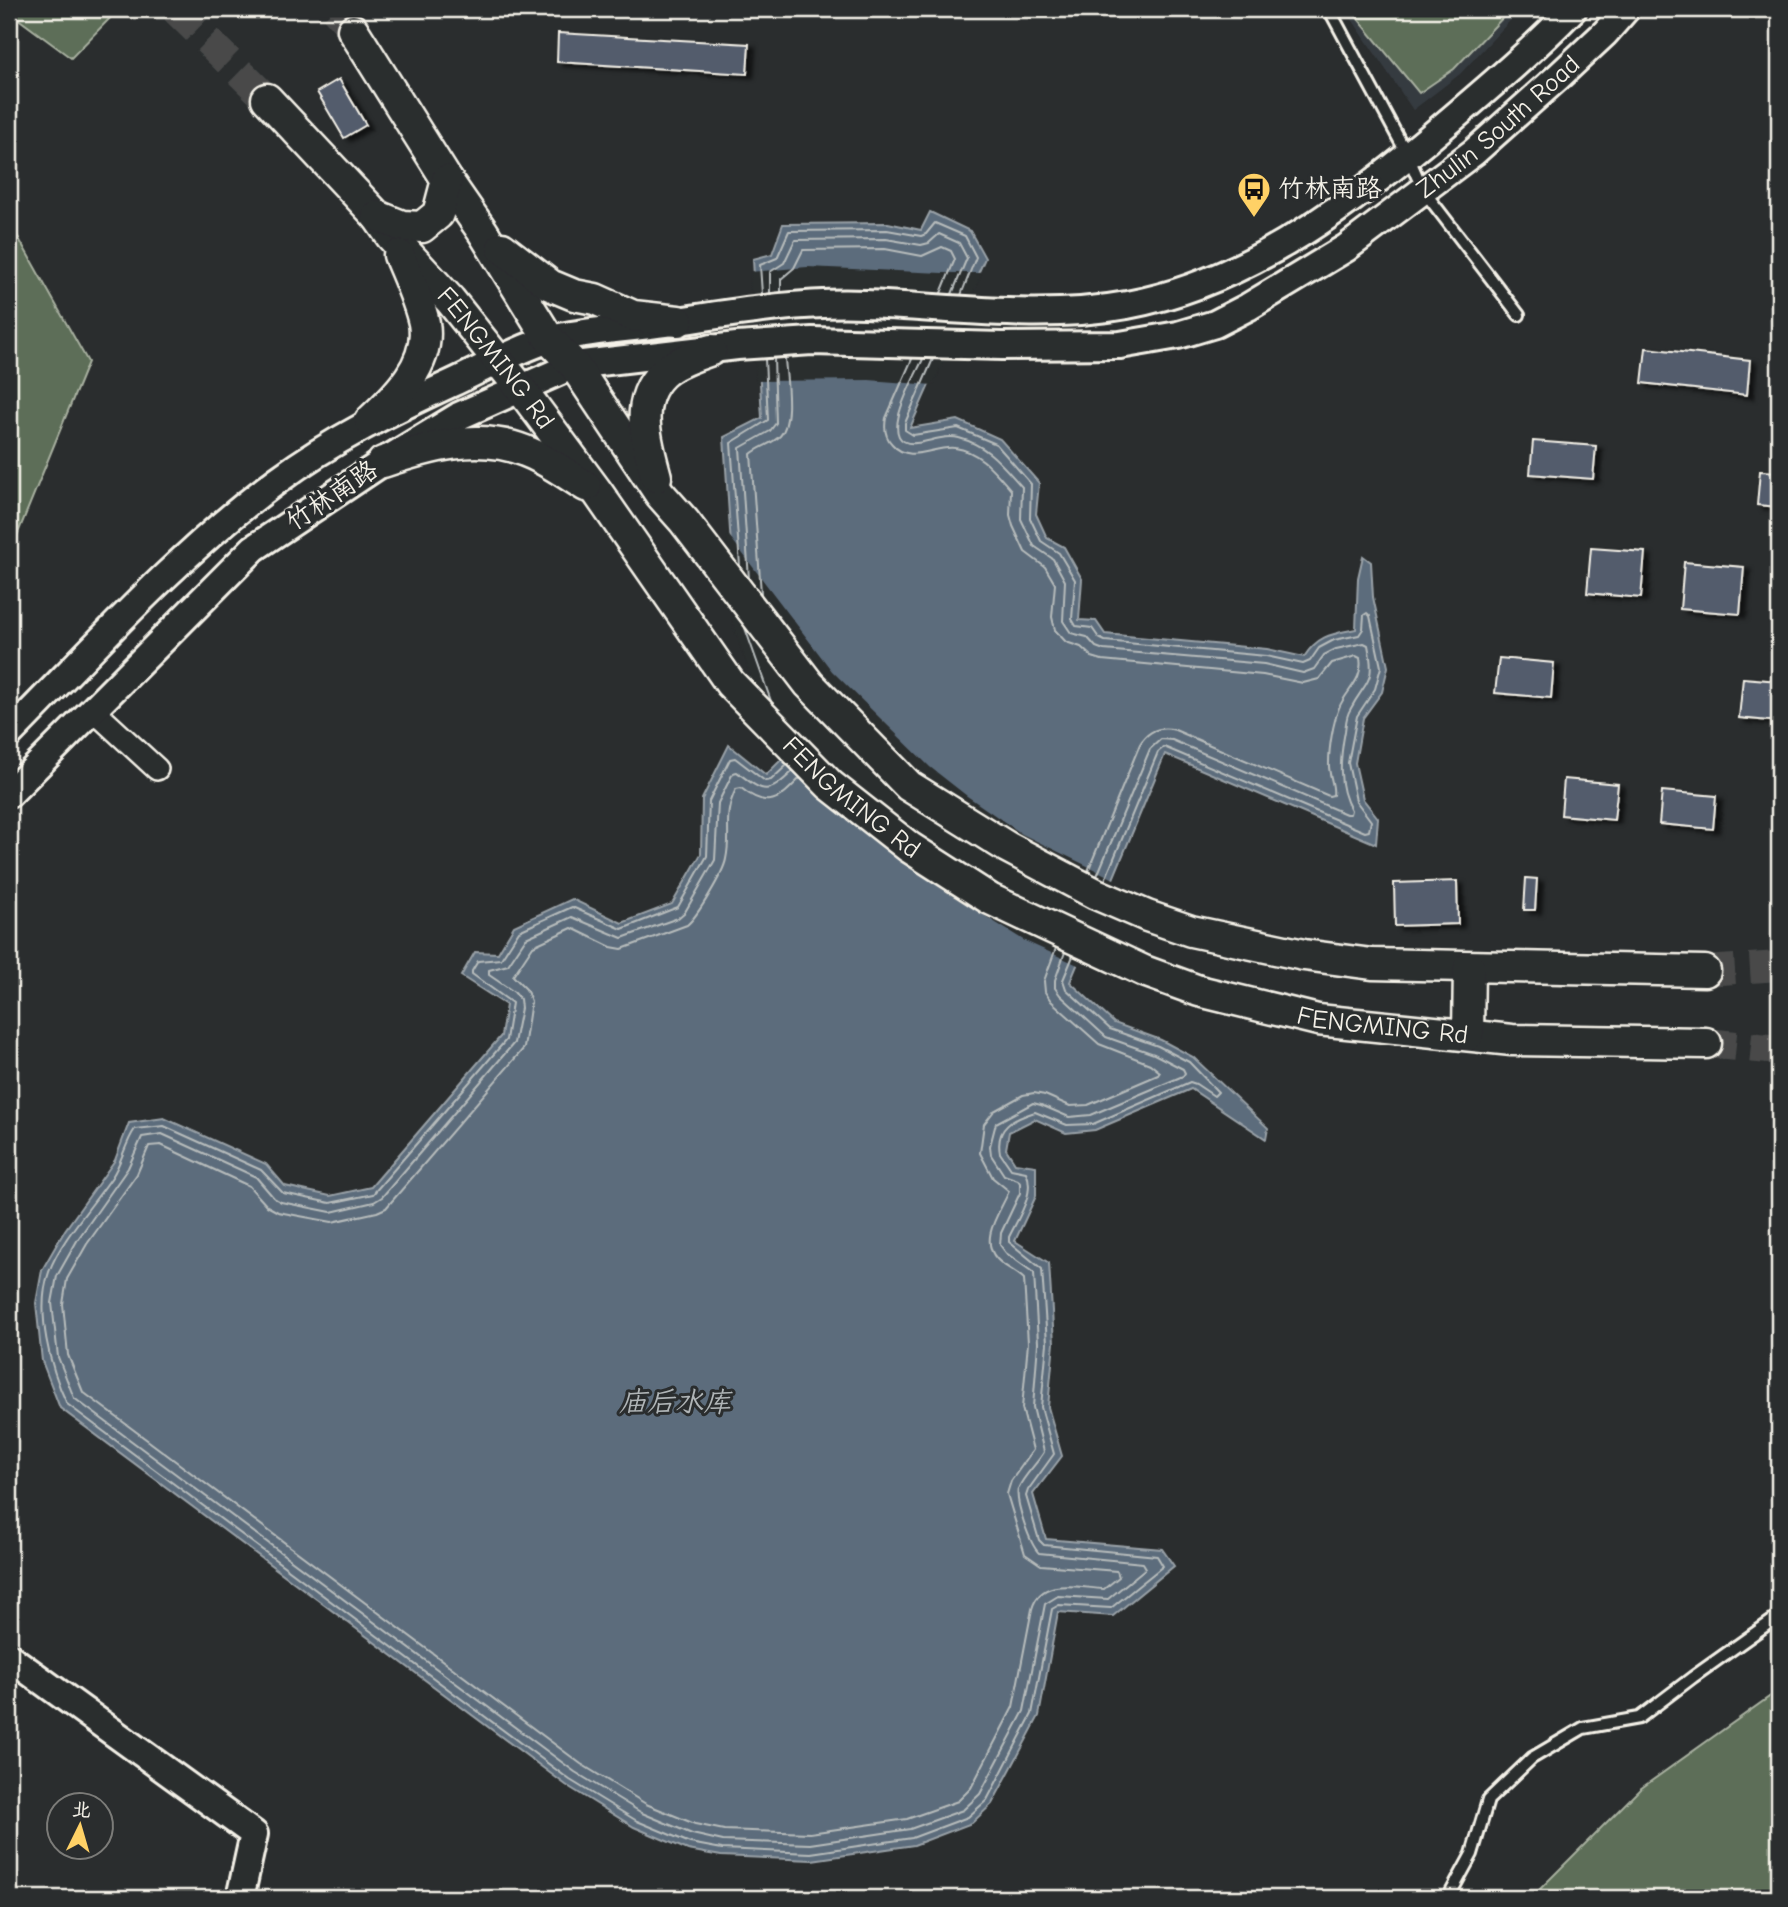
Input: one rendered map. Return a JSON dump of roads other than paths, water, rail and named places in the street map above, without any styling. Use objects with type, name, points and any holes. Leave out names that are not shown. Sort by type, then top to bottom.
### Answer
[{"type":"main road","name":"FENGMING Rd","points":[[353,30],[549,340],[573,365],[660,494],[684,521],[809,684],[909,786],[1007,847],[1096,894],[1191,931],[1304,955],[1372,964],[1705,971]]},
{"type":"main road","name":"FENGMING Rd","points":[[268,99],[450,300],[499,361],[598,493],[730,683],[830,785],[909,847],[990,899],[1132,966],[1199,991],[1267,1009],[1318,1020],[1512,1040],[1706,1043]]},
{"type":"main road","points":[[370,421],[399,393],[419,363],[423,345],[424,324],[414,293],[384,226],[422,228],[438,214],[447,180]]},
{"type":"main road","points":[[483,232],[550,285],[574,295],[594,299],[633,316],[678,321]]},
{"type":"main road","points":[[660,494],[646,435],[645,403],[662,373],[681,362],[724,348]]},
{"type":"main road","points":[[383,462],[427,447],[463,442],[506,445],[534,454],[598,493]]},
{"type":"main road","points":[[1468,1035],[1469,967]]},
{"type":"street","name":"Zhulin South Road","points":[[747,311],[860,303],[997,311],[1084,310],[1129,305],[1211,280],[1254,260],[1385,176],[1535,49],[1573,9]]},
{"type":"street","name":"Zhulin South Road","points":[[724,348],[813,341],[1002,346],[1120,345],[1178,335],[1215,324],[1346,248],[1474,152],[1549,86],[1605,33],[1626,9]]},
{"type":"street","name":"竹林南路","points":[[9,734],[195,547],[279,478],[370,421],[549,340],[747,311]]},
{"type":"street","name":"竹林南路","points":[[9,794],[254,548],[383,462],[459,416],[573,365],[724,348]]},
{"type":"street","points":[[92,709],[157,769]]},
{"type":"street","points":[[9,1657],[254,1834],[240,1898]]},
{"type":"lane","points":[[1329,9],[1408,156],[1423,190],[1520,315]]},
{"type":"lane","points":[[1448,1898],[1472,1854],[1488,1800],[1532,1758],[1583,1728],[1639,1718],[1693,1676],[1779,1616]]},
{"type":"water","name":"庙后水库","points":[[930,212],[970,231],[985,258],[910,428],[958,420],[1000,439],[1039,483],[1036,514],[1047,538],[1064,547],[1082,579],[1079,620],[1096,621],[1105,634],[1267,649],[1304,657],[1320,640],[1356,629],[1358,578],[1363,556],[1371,562],[1373,597],[1388,667],[1382,692],[1363,718],[1355,763],[1363,799],[1378,818],[1376,844],[1165,754],[1070,982],[1114,1023],[1161,1040],[1193,1057],[1268,1128],[1266,1139],[1191,1089],[1095,1130],[1066,1133],[1035,1119],[1009,1132],[1006,1149],[1015,1163],[1036,1166],[1036,1196],[1015,1241],[1049,1263],[1054,1343],[1048,1407],[1062,1456],[1033,1494],[1046,1539],[1162,1549],[1174,1566],[1113,1616],[1058,1612],[1039,1716],[992,1804],[972,1823],[914,1845],[812,1860],[721,1856],[688,1850],[634,1827],[566,1785],[60,1408],[42,1361],[36,1303],[42,1270],[65,1230],[115,1160],[129,1123],[164,1118],[266,1164],[285,1186],[330,1196],[371,1187],[501,1036],[506,1005],[461,976],[475,952],[498,953],[514,926],[572,899],[622,923],[672,904],[701,854],[702,799],[729,745],[766,775],[783,758],[736,624],[724,437],[762,418],[753,259],[772,254],[783,224],[888,223],[921,230]]},
{"type":"tunnel","points":[[175,9],[267,99]]},
{"type":"tunnel","points":[[335,9],[353,30]]},
{"type":"tunnel","points":[[1705,971],[1779,966]]},
{"type":"tunnel","points":[[1706,1043],[1779,1050]]},
{"type":"place","name":"竹林南路","points":[[1254,219]]}]
